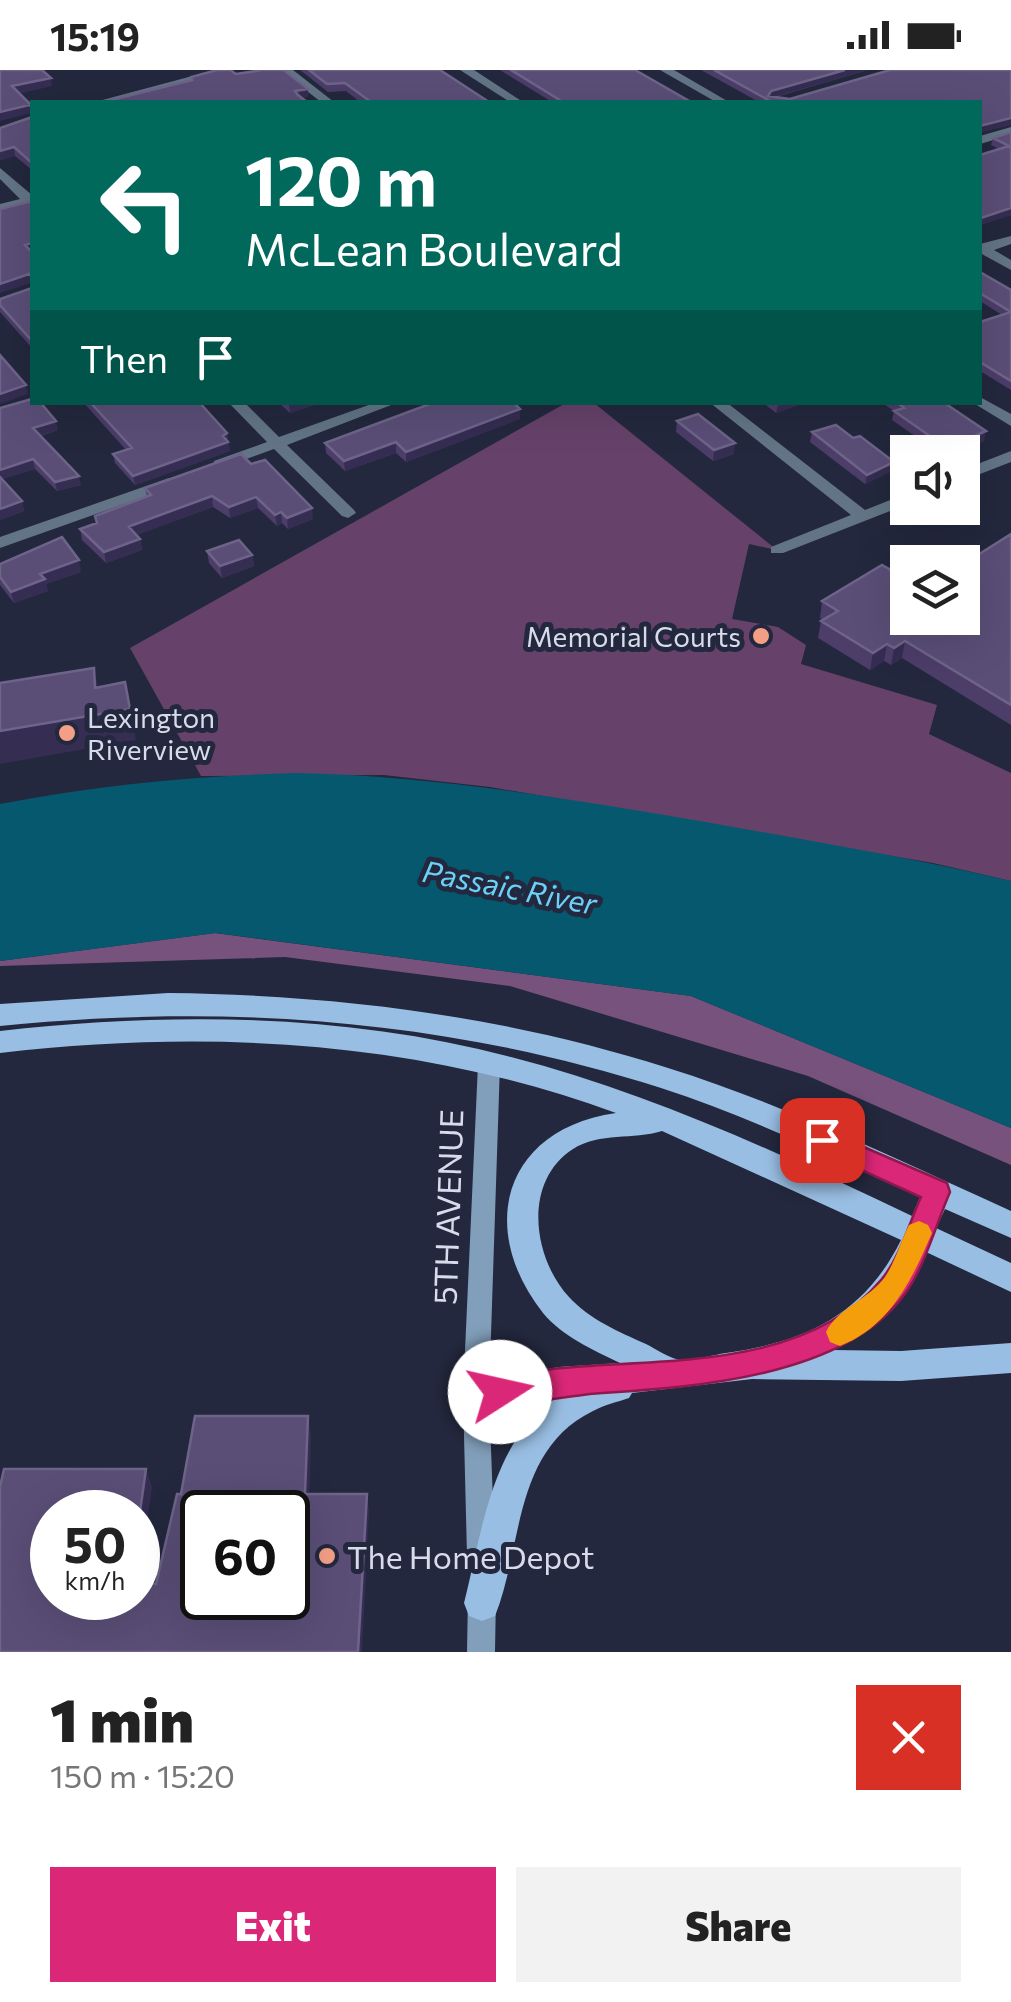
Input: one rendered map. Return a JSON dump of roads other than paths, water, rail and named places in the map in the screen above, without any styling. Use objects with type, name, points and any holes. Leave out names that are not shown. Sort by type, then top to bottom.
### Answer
[{"type":"main road","points":[[0,1015],[115,1004],[242,1003],[373,1014],[496,1034],[609,1061],[720,1098],[1011,1225]]},
{"type":"main road","points":[[0,1042],[97,1032],[237,1030],[382,1043],[489,1064],[594,1094],[810,1180],[1011,1278]]},
{"type":"main road","name":"5TH AVENUE","points":[[482,1652],[476,1396],[489,1064]]},
{"type":"main road","points":[[661,1121],[600,1126],[560,1142],[534,1171],[523,1206],[524,1236],[535,1270],[557,1305],[594,1332],[677,1375]]},
{"type":"main road","points":[[752,1364],[839,1333],[875,1306],[895,1285],[937,1192]]},
{"type":"main road","points":[[482,1602],[526,1449],[542,1426],[560,1411],[608,1390],[752,1364],[902,1366],[1011,1358]]},
{"type":"main road","points":[[476,1396],[559,1382],[677,1375]]},
{"type":"street","points":[[110,100],[228,70]]},
{"type":"street","points":[[286,70],[325,100]]},
{"type":"street","points":[[466,70],[514,100]]},
{"type":"street","points":[[666,70],[719,100]]},
{"type":"street","points":[[982,139],[1011,131]]},
{"type":"street","points":[[0,172],[30,200]]},
{"type":"street","points":[[0,208],[30,201]]},
{"type":"street","points":[[982,249],[1011,240]]},
{"type":"street","points":[[982,250],[1011,266]]},
{"type":"street","points":[[982,402],[1011,421]]},
{"type":"street","points":[[238,405],[348,513]]},
{"type":"street","points":[[204,470],[384,405]]},
{"type":"street","points":[[720,405],[862,516]]},
{"type":"street","points":[[980,469],[1011,456]]},
{"type":"street","points":[[0,543],[186,476]]},
{"type":"street","points":[[776,550],[890,505]]},
{"type":"water","name":"Passaic River","points":[[295,773],[400,779],[556,797],[824,843],[1011,881],[1011,1128],[691,996],[216,933],[0,961],[0,804],[147,782]]},
{"type":"place","name":"Memorial Courts","points":[[761,636]]},
{"type":"place","name":"Lexington Riverview","points":[[67,733]]},
{"type":"place","name":"The Home Depot","points":[[327,1556]]}]
